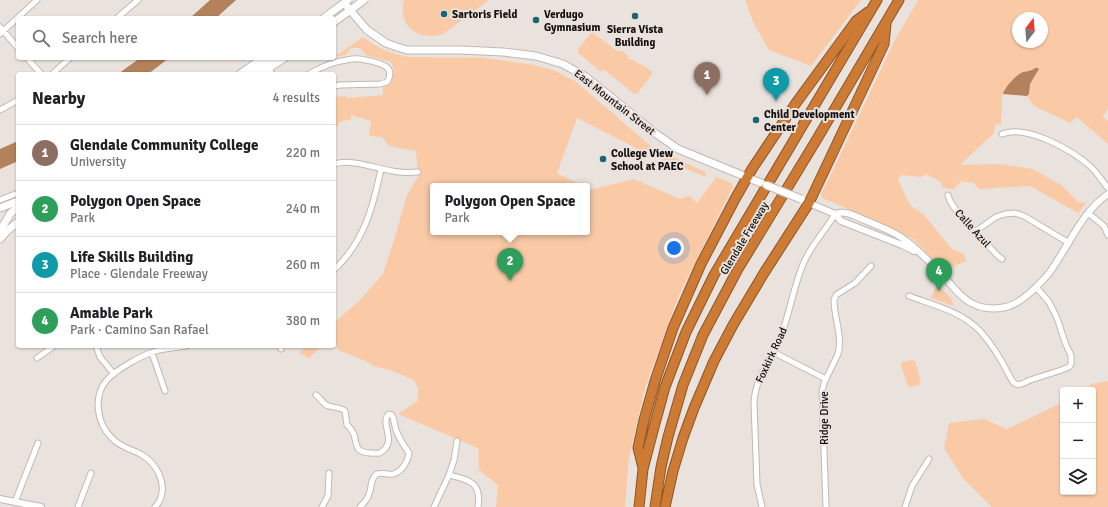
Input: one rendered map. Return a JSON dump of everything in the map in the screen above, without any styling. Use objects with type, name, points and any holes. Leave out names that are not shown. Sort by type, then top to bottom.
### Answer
[{"type":"highway","name":"Glendale Freeway","points":[[639,507],[643,469],[665,387],[686,332],[714,275],[877,0]]},
{"type":"highway","name":"Glendale Freeway","points":[[655,507],[661,467],[668,437],[683,385],[703,335],[738,269],[899,0]]},
{"type":"highway","points":[[643,469],[638,448],[655,381],[673,328],[701,264],[796,103],[856,21],[871,10]]},
{"type":"highway","points":[[665,507],[673,471],[683,438],[714,361],[733,325],[805,201],[884,44],[886,20]]},
{"type":"main road","points":[[336,21],[364,0]]},
{"type":"main road","points":[[326,16],[344,1]]},
{"type":"main road","name":"East Mountain Street","points":[[344,1],[350,11],[367,30],[386,43],[407,50],[503,52],[536,56],[563,64],[586,77],[655,133],[678,149],[805,201]]},
{"type":"main road","points":[[252,72],[280,60]]},
{"type":"main road","points":[[247,72],[268,66]]},
{"type":"main road","points":[[0,208],[16,202]]},
{"type":"main road","points":[[0,231],[10,214],[16,209]]},
{"type":"main road","points":[[0,218],[16,212]]},
{"type":"main road","points":[[0,239],[16,224]]},
{"type":"street","points":[[18,16],[37,0]]},
{"type":"street","points":[[119,16],[138,0]]},
{"type":"street","points":[[16,18],[1,31],[16,46]]},
{"type":"street","points":[[313,72],[332,62],[355,58],[384,65],[390,71],[390,77],[387,82],[380,84],[336,86]]},
{"type":"street","points":[[29,60],[39,72]]},
{"type":"street","points":[[54,72],[68,60]]},
{"type":"street","points":[[0,110],[16,101]]},
{"type":"street","points":[[1002,134],[1007,132],[1020,132],[1045,139],[1080,158],[1093,169],[1108,188]]},
{"type":"street","points":[[336,163],[354,163],[400,172],[418,172]]},
{"type":"street","points":[[336,268],[359,238],[375,198],[381,169]]},
{"type":"street","points":[[0,200],[16,194]]},
{"type":"street","points":[[805,201],[836,214],[841,221],[902,245],[925,256],[970,303],[983,308],[999,309],[1010,306],[1022,299],[1036,287],[1052,270],[1088,213],[1108,194]]},
{"type":"street","name":"Calle Azul","points":[[948,195],[958,213],[1002,259]]},
{"type":"street","points":[[976,232],[996,217],[1015,213],[1024,216],[1069,243]]},
{"type":"street","points":[[1088,213],[1104,226],[1108,235]]},
{"type":"street","name":"Foxkirk Road","points":[[762,507],[758,484],[754,403],[756,386],[774,352],[785,324],[796,282],[804,261],[815,242],[836,214]]},
{"type":"street","name":"Ridge Drive","points":[[826,507],[822,392],[840,346],[834,300],[836,295],[858,280],[871,266]]},
{"type":"street","points":[[908,296],[949,310],[979,330],[1000,358],[1012,381],[1021,385],[1043,375],[1069,367],[1072,360],[1057,318],[1049,302],[1036,287]]},
{"type":"street","points":[[37,358],[51,348]]},
{"type":"street","points":[[97,348],[100,357],[114,374]]},
{"type":"street","points":[[155,507],[160,500],[162,490],[162,479],[155,466],[143,455],[123,446],[111,438],[104,428],[99,415],[98,404],[100,393],[106,381],[114,374],[136,360],[156,351],[174,348]]},
{"type":"street","points":[[774,352],[826,379]]},
{"type":"street","points":[[152,353],[165,391]]},
{"type":"street","points":[[316,395],[319,396],[327,406],[345,411],[347,425],[351,429],[358,449],[362,452],[370,454],[380,453],[386,448],[389,441],[385,420],[389,414],[392,415],[395,420],[396,429],[401,441],[409,453],[404,466],[397,472],[392,474],[376,474],[372,479],[366,501],[360,507]]},
{"type":"street","points":[[434,507],[449,475],[454,460],[457,441]]},
{"type":"street","points":[[15,502],[38,443]]},
{"type":"street","points":[[905,507],[912,486],[929,459]]},
{"type":"street","points":[[78,507],[91,473]]},
{"type":"street","points":[[322,507],[328,496],[329,473]]},
{"type":"street","points":[[449,475],[469,481],[474,485],[480,496],[478,507]]},
{"type":"street","points":[[0,499],[24,505],[41,507]]},
{"type":"shaded area","points":[[210,0],[236,0],[218,16],[192,16]]},
{"type":"shaded area","points":[[404,0],[489,0],[443,34],[426,36],[418,34],[407,24],[403,9]]},
{"type":"shaded area","points":[[745,0],[861,0],[811,66],[769,50],[753,22]]},
{"type":"shaded area","points":[[918,0],[1108,0],[1108,108],[1103,117],[1108,121],[1108,144],[1077,117],[1070,123],[1034,106],[1027,96],[1029,94],[1030,84],[1037,73],[1035,68],[1022,73],[1006,88],[1002,96],[1001,124],[995,125],[994,133],[960,165],[1000,164],[1033,169],[1061,185],[1078,202],[1086,203],[1078,213],[1030,186],[979,189],[974,183],[961,181],[954,189],[943,188],[941,182],[926,174],[922,177],[901,175],[898,180],[910,205],[924,215],[952,249],[964,254],[966,261],[944,271],[913,239],[865,216],[822,198],[821,194],[895,40]]},
{"type":"shaded area","points":[[592,32],[617,51],[622,51],[628,56],[629,59],[643,65],[652,72],[638,93],[634,94],[605,70],[600,71],[578,53],[578,49]]},
{"type":"shaded area","points":[[363,37],[384,50],[409,57],[485,58],[534,65],[553,70],[575,81],[652,147],[705,172],[706,177],[640,150],[577,118],[557,173],[576,183],[430,183],[430,235],[590,235],[590,190],[634,179],[680,199],[689,196],[697,203],[716,177],[732,183],[733,187],[679,295],[645,388],[629,458],[625,507],[496,507],[498,485],[479,470],[478,448],[398,414],[418,401],[418,389],[414,380],[390,370],[373,366],[368,362],[338,350],[336,342],[336,321],[360,300],[383,274],[407,195],[418,177],[416,151],[389,146],[382,137],[369,136],[371,121],[351,115],[351,120],[341,121],[336,127],[336,97],[345,96],[348,98],[383,95],[383,87],[392,81],[394,70],[391,62],[366,55],[360,48],[351,48],[346,55],[336,56]]},
{"type":"shaded area","points":[[137,60],[166,60],[151,72],[121,72]]},
{"type":"shaded area","points":[[1035,68],[1039,69],[1030,84],[1029,94],[1027,96],[1003,94],[1008,85],[1017,75]]},
{"type":"shaded area","points":[[16,142],[16,162],[0,169],[0,149]]},
{"type":"shaded area","points":[[937,285],[950,297],[954,306],[931,298]]},
{"type":"shaded area","points":[[305,348],[320,348],[309,358],[299,353]]},
{"type":"shaded area","points":[[912,360],[915,361],[921,382],[919,385],[910,387],[908,386],[901,365],[902,362]]},
{"type":"shaded area","points":[[1108,381],[1108,507],[992,507],[963,478],[944,448],[949,423],[984,419],[1007,429],[1060,403],[1060,495],[1096,495],[1096,387],[1088,387],[1091,384]]},
{"type":"place","name":"Sartoris Field","points":[[444,14]]},
{"type":"place","name":"Sierra Vista Building","points":[[635,16]]},
{"type":"place","name":"Verdugo Gymnasium","points":[[536,20]]},
{"type":"place","name":"Glendale Community College","points":[[707,95]]},
{"type":"place","name":"Life Skills Building","points":[[776,101]]},
{"type":"place","name":"Child Development Center","points":[[756,120]]},
{"type":"place","name":"College View School at PAEC","points":[[603,159]]},
{"type":"place","name":"Polygon Open Space","points":[[510,281]]},
{"type":"place","name":"Amable Park","points":[[939,291]]}]
